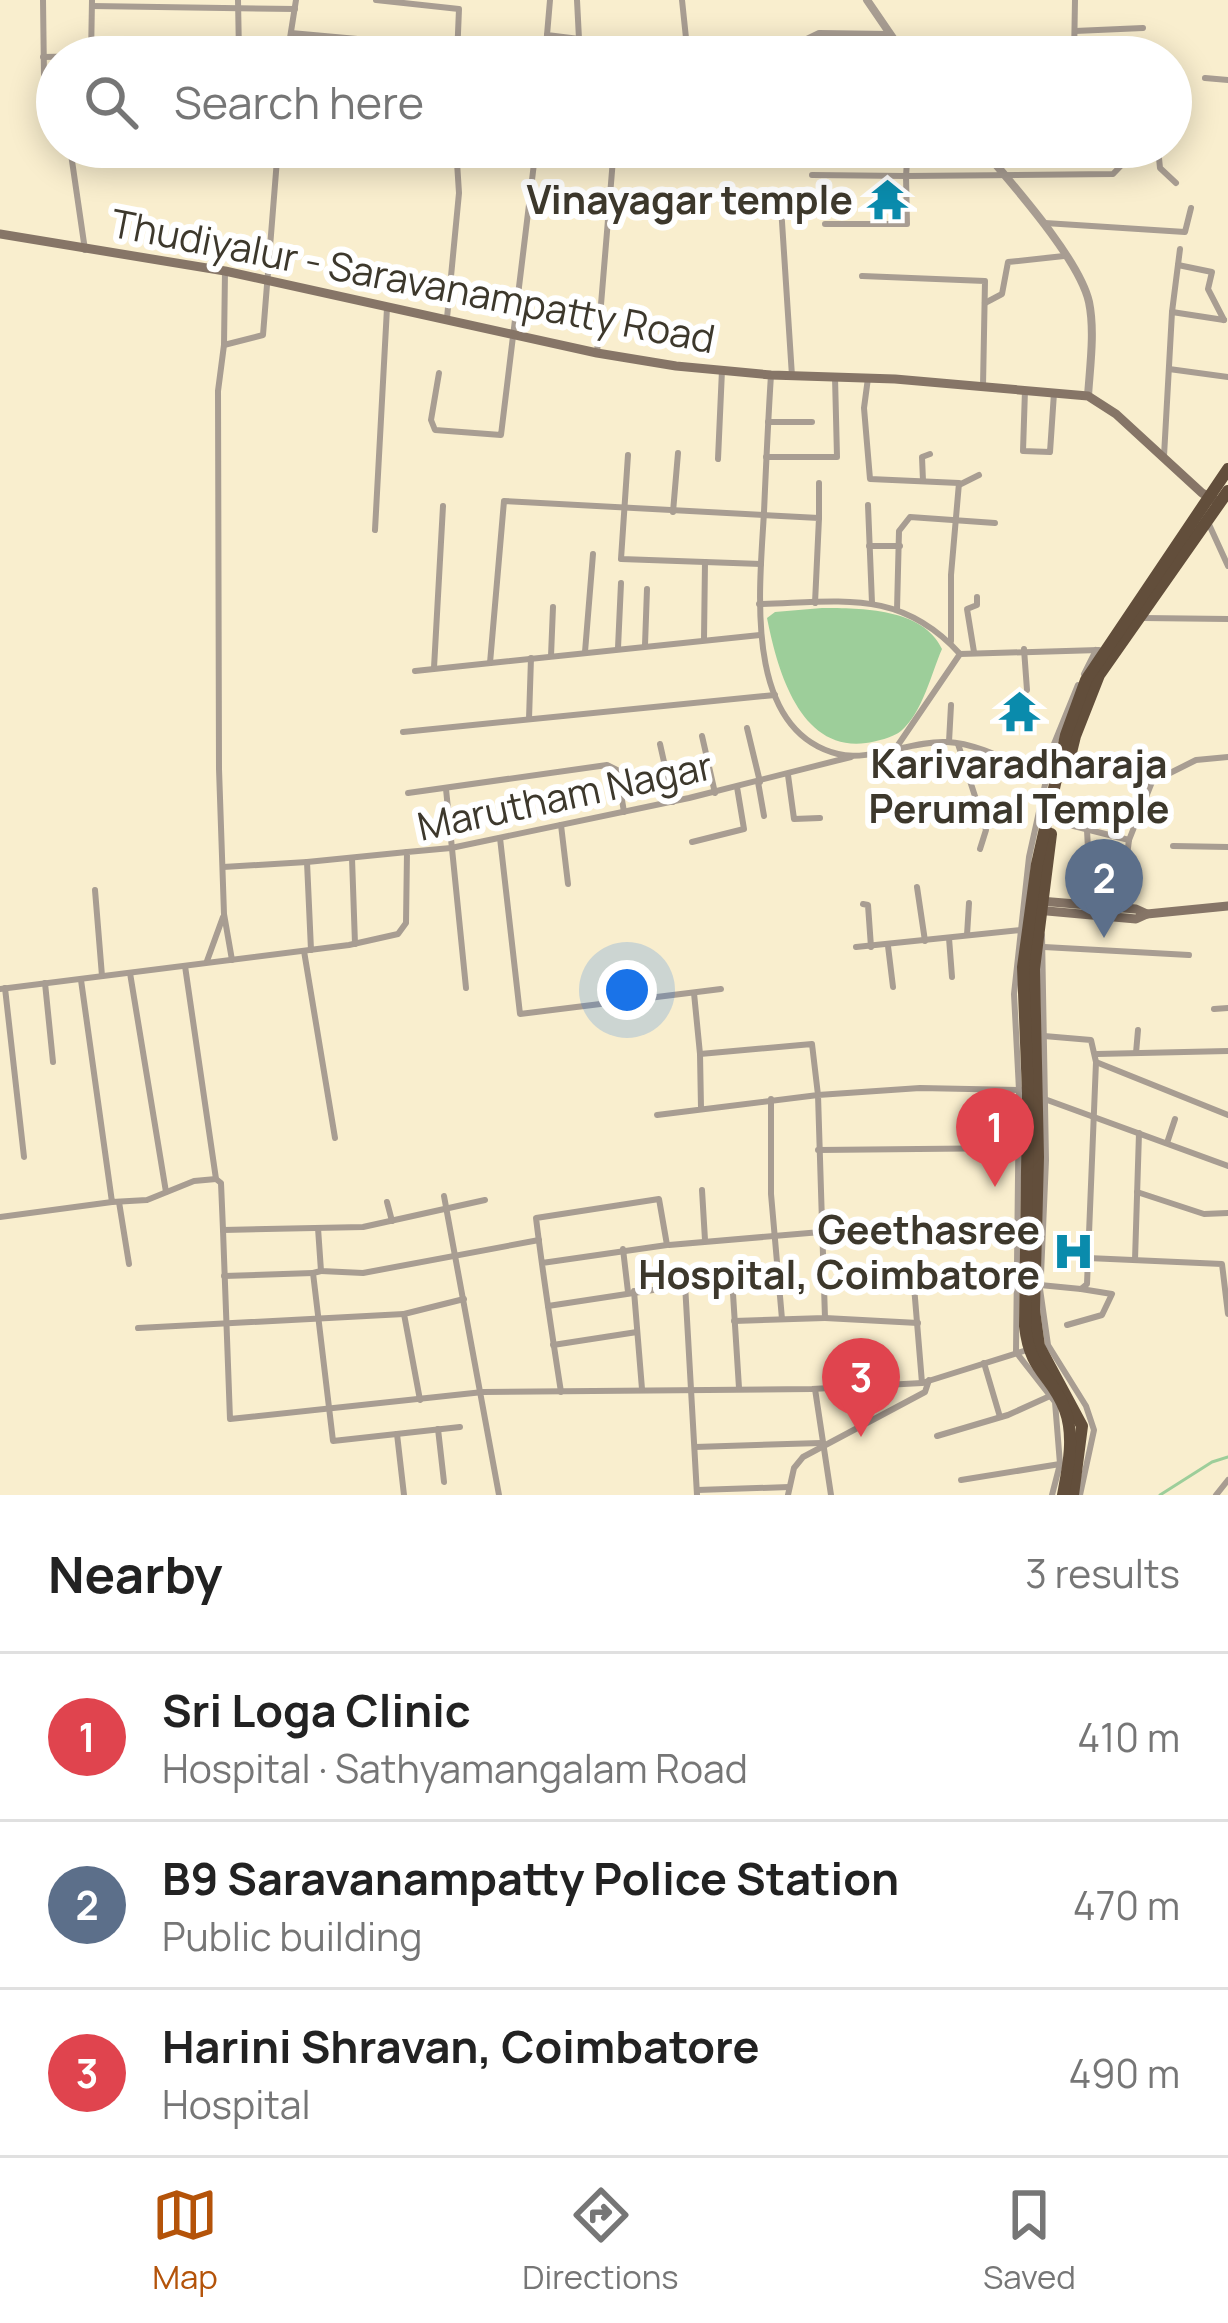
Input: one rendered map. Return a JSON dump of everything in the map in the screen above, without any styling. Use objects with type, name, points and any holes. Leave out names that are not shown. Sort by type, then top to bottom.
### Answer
[{"type":"highway","points":[[1063,1495],[1069,1461],[1065,1409],[1028,1349],[1032,1094],[1023,967],[1075,736],[1099,675],[1207,520],[1228,469]]},
{"type":"highway","points":[[1037,908],[1052,780],[1086,680],[1100,650],[1219,497]]},
{"type":"highway","points":[[1028,1349],[1082,1426],[1076,1495]]},
{"type":"main road","name":"Thudiyalur - Saravanampatty Road","points":[[0,234],[225,271],[597,352],[771,375],[1088,396]]},
{"type":"main road","points":[[1088,396],[1219,497]]},
{"type":"main road","points":[[1037,908],[1111,908],[1147,914],[1228,906]]},
{"type":"main road","points":[[1037,908],[1136,919],[1147,914]]},
{"type":"street","points":[[43,0],[43,36]]},
{"type":"street","points":[[376,0],[459,9],[458,36]]},
{"type":"street","points":[[550,0],[547,35],[555,36]]},
{"type":"street","points":[[577,0],[579,36]]},
{"type":"street","points":[[682,0],[686,36]]},
{"type":"street","points":[[867,0],[890,34]]},
{"type":"street","points":[[1075,0],[1075,36]]},
{"type":"street","points":[[91,36],[92,3],[295,4],[290,36]]},
{"type":"street","points":[[238,3],[239,36]]},
{"type":"street","points":[[1075,32],[1143,28]]},
{"type":"street","points":[[291,33],[317,36]]},
{"type":"street","points":[[813,36],[890,34]]},
{"type":"street","points":[[1205,78],[1228,80]]},
{"type":"street","points":[[73,168],[85,250]]},
{"type":"street","points":[[224,345],[263,335],[277,168]]},
{"type":"street","points":[[447,318],[457,168]]},
{"type":"street","points":[[439,373],[431,420],[435,430],[498,437],[503,430],[534,168]]},
{"type":"street","points":[[597,352],[612,168]]},
{"type":"street","points":[[825,224],[907,224],[907,168]]},
{"type":"street","points":[[1000,168],[1064,256],[1089,300],[1088,396]]},
{"type":"street","points":[[812,175],[1008,177],[1113,174],[1119,168]]},
{"type":"street","points":[[1160,168],[1176,183]]},
{"type":"street","points":[[780,190],[792,376]]},
{"type":"street","points":[[530,208],[608,214]]},
{"type":"street","points":[[1041,224],[1055,221],[1185,232],[1191,208]]},
{"type":"street","points":[[1164,457],[1180,249]]},
{"type":"street","points":[[985,303],[1002,294],[1008,262],[1064,256]]},
{"type":"street","points":[[1178,265],[1212,272],[1208,289],[1226,320]]},
{"type":"street","points":[[225,271],[216,500],[224,914],[232,960]]},
{"type":"street","points":[[862,276],[985,281],[983,386]]},
{"type":"street","points":[[375,530],[388,305]]},
{"type":"street","points":[[1172,312],[1226,320]]},
{"type":"street","points":[[1169,368],[1228,377]]},
{"type":"street","points":[[718,459],[722,370]]},
{"type":"street","points":[[771,375],[760,635],[775,695],[800,733],[819,748],[851,757],[954,743],[1052,780],[1029,857],[1014,994],[1046,1160],[1040,1285],[1048,1345],[1086,1406],[1094,1430],[1076,1495]]},
{"type":"street","points":[[766,457],[837,457],[836,377]]},
{"type":"street","points":[[868,378],[863,408],[870,478],[959,482],[951,644]]},
{"type":"street","points":[[1025,390],[1023,451],[1050,452],[1054,393]]},
{"type":"street","points":[[768,422],[812,422]]},
{"type":"street","points":[[674,512],[677,453]]},
{"type":"street","points":[[922,481],[922,458],[930,454]]},
{"type":"street","points":[[628,455],[621,559],[761,564]]},
{"type":"street","points":[[959,485],[979,475]]},
{"type":"street","points":[[815,603],[819,483]]},
{"type":"street","points":[[490,663],[504,501],[819,518]]},
{"type":"street","points":[[868,505],[872,603]]},
{"type":"street","points":[[434,668],[443,506]]},
{"type":"street","points":[[897,610],[899,531],[910,517],[994,523]]},
{"type":"street","points":[[1207,520],[1228,566]]},
{"type":"street","points":[[869,546],[900,547]]},
{"type":"street","points":[[585,652],[593,554]]},
{"type":"street","points":[[704,639],[705,562]]},
{"type":"street","points":[[618,648],[621,583]]},
{"type":"street","points":[[645,645],[647,589]]},
{"type":"street","points":[[974,653],[967,609],[977,605],[977,597]]},
{"type":"street","points":[[760,604],[872,603],[916,616],[960,654]]},
{"type":"street","points":[[551,656],[553,608]]},
{"type":"street","points":[[1140,618],[1228,620]]},
{"type":"street","points":[[415,671],[760,635]]},
{"type":"street","points":[[1024,649],[1027,690]]},
{"type":"street","points":[[960,654],[1100,650]]},
{"type":"street","points":[[896,748],[960,654]]},
{"type":"street","points":[[529,719],[531,658]]},
{"type":"street","points":[[403,732],[775,695]]},
{"type":"street","points":[[951,705],[954,743],[986,830],[980,849]]},
{"type":"street","points":[[747,728],[764,816]]},
{"type":"street","points":[[702,736],[715,793]]},
{"type":"street","points":[[660,743],[673,802]]},
{"type":"street","name":"Marutham Nagar","points":[[3,988],[307,951],[398,934],[406,923],[407,852],[451,848],[673,802],[851,757]]},
{"type":"street","points":[[1152,782],[1196,760],[1228,758]]},
{"type":"street","points":[[409,793],[608,765],[617,770],[624,812]]},
{"type":"street","points":[[1111,908],[1111,876],[1126,862],[1129,840],[1152,782],[1146,765],[1119,767]]},
{"type":"street","points":[[788,775],[794,819],[820,818]]},
{"type":"street","points":[[692,842],[744,829],[737,787]]},
{"type":"street","points":[[446,789],[466,988]]},
{"type":"street","points":[[1054,821],[1129,840]]},
{"type":"street","points":[[561,825],[568,884]]},
{"type":"street","points":[[1087,830],[1089,868],[1111,876]]},
{"type":"street","points":[[500,838],[520,1014],[721,989]]},
{"type":"street","points":[[1173,846],[1228,848]]},
{"type":"street","points":[[223,867],[407,852]]},
{"type":"street","points":[[352,858],[356,944]]},
{"type":"street","points":[[307,862],[307,951],[335,1138]]},
{"type":"street","points":[[917,887],[925,941]]},
{"type":"street","points":[[95,890],[102,976]]},
{"type":"street","points":[[968,935],[969,903]]},
{"type":"street","points":[[863,904],[868,905],[871,946]]},
{"type":"street","points":[[1037,908],[1044,947],[1044,1036],[1019,1148],[1028,1349],[1058,1425],[1060,1464],[1052,1495]]},
{"type":"street","points":[[206,963],[224,914]]},
{"type":"street","points":[[856,947],[1021,930]]},
{"type":"street","points":[[949,938],[952,976]]},
{"type":"street","points":[[888,946],[893,987]]},
{"type":"street","points":[[1044,947],[1189,956]]},
{"type":"street","points":[[185,966],[216,1179],[221,1183],[230,1419],[482,1392],[815,1389],[926,1381],[1028,1349]]},
{"type":"street","points":[[130,973],[166,1192]]},
{"type":"street","points":[[81,979],[129,1264]]},
{"type":"street","points":[[45,983],[53,1062]]},
{"type":"street","points":[[3,988],[24,1157]]},
{"type":"street","points":[[694,993],[701,1108]]},
{"type":"street","points":[[1214,1009],[1228,1008]]},
{"type":"street","points":[[1136,1053],[1138,1030]]},
{"type":"street","points":[[1044,1036],[1084,1036],[1091,1040],[1096,1058],[1087,1285],[1081,1289]]},
{"type":"street","points":[[700,1054],[812,1044],[825,1318]]},
{"type":"street","points":[[1096,1058],[1228,1051]]},
{"type":"street","points":[[1096,1058],[1228,1115]]},
{"type":"street","points":[[657,1115],[771,1099],[920,1088],[1032,1094],[1228,1166]]},
{"type":"street","points":[[771,1099],[774,1235],[782,1319]]},
{"type":"street","points":[[1167,1143],[1175,1119]]},
{"type":"street","points":[[1135,1260],[1139,1132]]},
{"type":"street","points":[[818,1150],[1019,1148]]},
{"type":"street","points":[[0,1217],[147,1200],[194,1181],[216,1179]]},
{"type":"street","points":[[702,1190],[705,1240]]},
{"type":"street","points":[[1137,1192],[1204,1214],[1228,1213]]},
{"type":"street","points":[[444,1196],[498,1495]]},
{"type":"street","points":[[561,1392],[536,1218],[659,1199],[667,1245]]},
{"type":"street","points":[[223,1230],[363,1228],[485,1200]]},
{"type":"street","points":[[387,1202],[392,1221]]},
{"type":"street","points":[[318,1228],[319,1318],[333,1441],[460,1427]]},
{"type":"street","points":[[542,1263],[622,1249],[821,1232]]},
{"type":"street","points":[[224,1276],[363,1273],[538,1240]]},
{"type":"street","points":[[622,1249],[643,1391]]},
{"type":"street","points":[[1088,1258],[1225,1263],[1228,1314]]},
{"type":"street","points":[[548,1306],[733,1278],[739,1390]]},
{"type":"street","points":[[685,1284],[697,1492],[789,1491],[794,1468],[803,1456],[925,1391],[914,1286]]},
{"type":"street","points":[[1040,1285],[1112,1294],[1102,1315],[1067,1325]]},
{"type":"street","points":[[138,1328],[404,1314],[464,1299]]},
{"type":"street","points":[[404,1314],[420,1400]]},
{"type":"street","points":[[734,1321],[825,1318],[918,1323]]},
{"type":"street","points":[[554,1345],[637,1332]]},
{"type":"street","points":[[984,1363],[1000,1417]]},
{"type":"street","points":[[815,1389],[831,1495]]},
{"type":"street","points":[[938,1436],[1050,1396]]},
{"type":"street","points":[[438,1429],[444,1482]]},
{"type":"street","points":[[397,1434],[404,1495]]},
{"type":"street","points":[[694,1447],[822,1444]]},
{"type":"street","points":[[961,1480],[1060,1464]]},
{"type":"street","points":[[1216,1495],[1228,1480]]},
{"type":"shaded area","points":[[872,610],[906,618],[933,635],[942,649],[921,703],[898,733],[870,742],[843,742],[808,721],[795,703],[777,660],[767,618],[775,612]]},
{"type":"waterway","points":[[1160,1495],[1228,1457]]},
{"type":"place","name":"Vinayagar temple","points":[[887,200]]},
{"type":"place","name":"Karivaradharaja Perumal Temple","points":[[1019,712]]},
{"type":"place","name":"B9 Saravanampatty Police Station","points":[[1104,938]]},
{"type":"place","name":"Sri Loga Clinic","points":[[995,1187]]},
{"type":"place","name":"Geethasree Hospital, Coimbatore","points":[[1074,1252]]},
{"type":"place","name":"Harini Shravan, Coimbatore","points":[[861,1437]]}]
